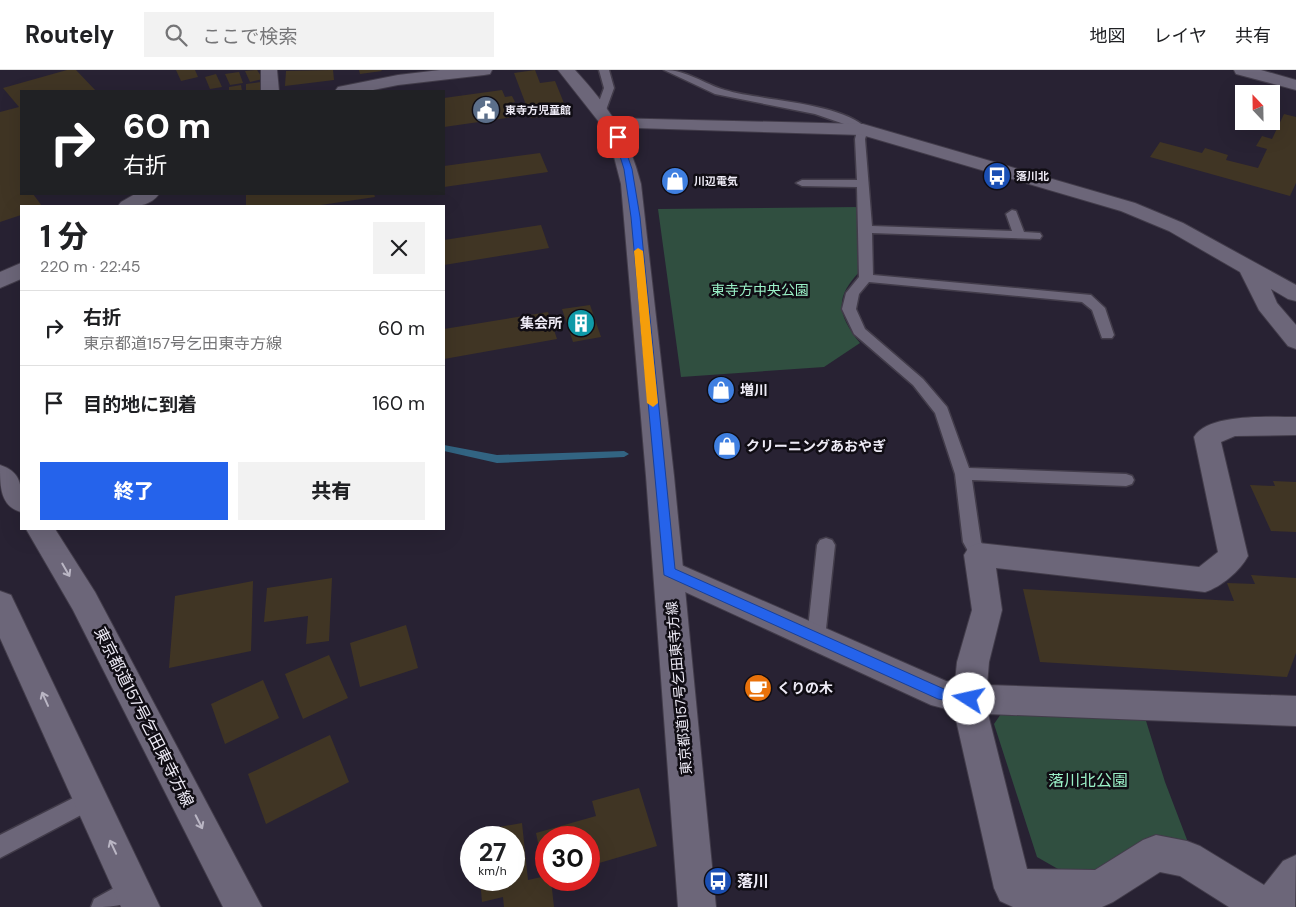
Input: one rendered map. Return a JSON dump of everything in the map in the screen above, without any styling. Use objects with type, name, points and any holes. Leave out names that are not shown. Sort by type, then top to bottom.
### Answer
[{"type":"street","points":[[268,70],[270,90]]},
{"type":"street","points":[[349,90],[381,83],[484,70]]},
{"type":"street","name":"東京都道157号乞田東寺方線","points":[[566,70],[606,116],[618,137],[631,184],[669,572],[697,907]]},
{"type":"street","points":[[1242,70],[1296,85]]},
{"type":"street","points":[[606,116],[863,130],[1128,207],[1176,227],[1251,271],[1296,294]]},
{"type":"street","points":[[130,205],[147,195]]},
{"type":"street","points":[[1251,271],[1267,305],[1296,342]]},
{"type":"street","points":[[1264,907],[1187,859],[1156,853],[1100,889],[1016,898],[974,729],[969,699],[973,662],[987,610],[979,555],[1205,580],[1233,556],[1207,438],[1232,427],[1296,426]]},
{"type":"street","points":[[0,475],[20,501]]},
{"type":"street","name":"東京都道157号乞田東寺方線","points":[[41,530],[84,601],[243,907]]},
{"type":"street","points":[[669,572],[943,695],[969,699],[1296,710]]},
{"type":"street","points":[[0,604],[136,898]]},
{"type":"street","points":[[1272,907],[1296,874]]},
{"type":"lane","points":[[604,70],[609,88],[606,116]]},
{"type":"lane","points":[[670,70],[724,93],[837,116],[856,124],[863,130],[860,139],[866,229],[866,278],[853,292],[849,309],[859,331],[918,382],[942,411],[963,474],[972,542],[979,555]]},
{"type":"lane","points":[[802,183],[863,184]]},
{"type":"lane","points":[[1012,214],[1019,235]]},
{"type":"lane","points":[[866,229],[1036,236]]},
{"type":"lane","points":[[866,278],[1086,298],[1098,308],[1107,335]]},
{"type":"lane","points":[[963,474],[1126,480]]},
{"type":"lane","points":[[816,638],[826,545]]},
{"type":"lane","points":[[0,846],[91,799]]},
{"type":"lane","points":[[102,907],[136,898]]},
{"type":"green space","name":"東寺方中央公園","points":[[860,207],[861,270],[846,289],[842,305],[846,323],[860,343],[824,367],[681,377],[658,209]]},
{"type":"green space","name":"落川北公園","points":[[1007,705],[1142,708],[1165,782],[1189,845],[1102,869],[1065,873],[1037,857],[994,724]]},
{"type":"building","points":[[67,70],[76,70],[95,90],[20,90],[20,195],[34,195],[41,205],[20,205],[20,215],[0,222],[0,112],[19,107],[3,88]]},
{"type":"building","points":[[176,70],[195,70],[198,77],[181,81]]},
{"type":"building","points":[[257,70],[263,79],[250,82],[245,71]]},
{"type":"building","points":[[333,70],[334,80],[285,86],[286,71]]},
{"type":"building","points":[[359,70],[381,70],[382,71],[360,74]]},
{"type":"building","points":[[535,70],[540,83],[555,81],[568,113],[531,118],[514,73]]},
{"type":"building","points":[[239,72],[243,83],[230,85],[225,74]]},
{"type":"building","points":[[216,74],[222,87],[210,89],[205,77]]},
{"type":"building","points":[[261,82],[261,90],[246,90],[246,84]]},
{"type":"building","points":[[241,85],[242,90],[229,90],[229,87]]},
{"type":"building","points":[[502,90],[505,97],[512,96],[515,102],[507,104],[513,117],[445,127],[445,98]]},
{"type":"building","points":[[1284,114],[1296,117],[1296,183],[1290,196],[1150,157],[1160,142],[1202,153],[1205,148],[1228,155],[1226,160],[1258,168],[1267,149],[1256,146],[1262,136],[1272,139],[1276,130],[1280,130],[1280,122]]},
{"type":"building","points":[[540,153],[548,172],[445,187],[445,166]]},
{"type":"building","points":[[246,195],[374,195],[375,197],[321,205],[246,205]]},
{"type":"building","points":[[541,225],[549,248],[445,265],[445,240]]},
{"type":"building","name":"集会所","points":[[590,305],[601,337],[573,342],[562,309]]},
{"type":"building","points":[[548,312],[557,339],[445,359],[445,329]]},
{"type":"building","points":[[1273,481],[1296,482],[1296,532],[1271,531],[1250,485],[1275,486]]},
{"type":"building","points":[[1251,575],[1296,578],[1296,653],[1287,677],[1040,662],[1023,589],[1234,601],[1227,583],[1255,584]]},
{"type":"building","points":[[332,578],[329,641],[306,644],[308,616],[264,622],[267,588]]},
{"type":"building","points":[[253,581],[251,651],[169,668],[175,596]]},
{"type":"building","points":[[406,625],[418,668],[360,687],[350,643]]},
{"type":"building","points":[[329,655],[348,698],[303,719],[285,674]]},
{"type":"building","points":[[263,680],[279,718],[225,744],[211,704]]},
{"type":"building","points":[[330,735],[349,782],[266,824],[248,774]]},
{"type":"building","points":[[639,788],[657,846],[600,863],[600,826],[561,826],[596,816],[592,801]]},
{"type":"building","points":[[522,823],[522,826],[505,826]]},
{"type":"building","points":[[525,852],[528,880],[535,878],[535,891],[552,891],[554,907],[504,907],[503,897],[482,902],[481,891],[525,891]]},
{"type":"waterway","points":[[445,448],[497,459],[624,454]]},
{"type":"slow traffic","points":[[638,251],[653,403]]},
{"type":"place","name":"東寺方児童館","points":[[486,110]]},
{"type":"place","name":"落川北","points":[[997,176]]},
{"type":"place","name":"川辺電気","points":[[675,181]]},
{"type":"place","name":"集会所","points":[[581,323]]},
{"type":"place","name":"増川","points":[[721,390]]},
{"type":"place","name":"クリーニングあおやぎ","points":[[727,446]]},
{"type":"place","name":"くりの木","points":[[758,688]]},
{"type":"place","name":"落川","points":[[718,881]]},
{"type":"route","points":[[618,137],[628,169],[635,217],[669,572],[943,695],[969,699]]}]
